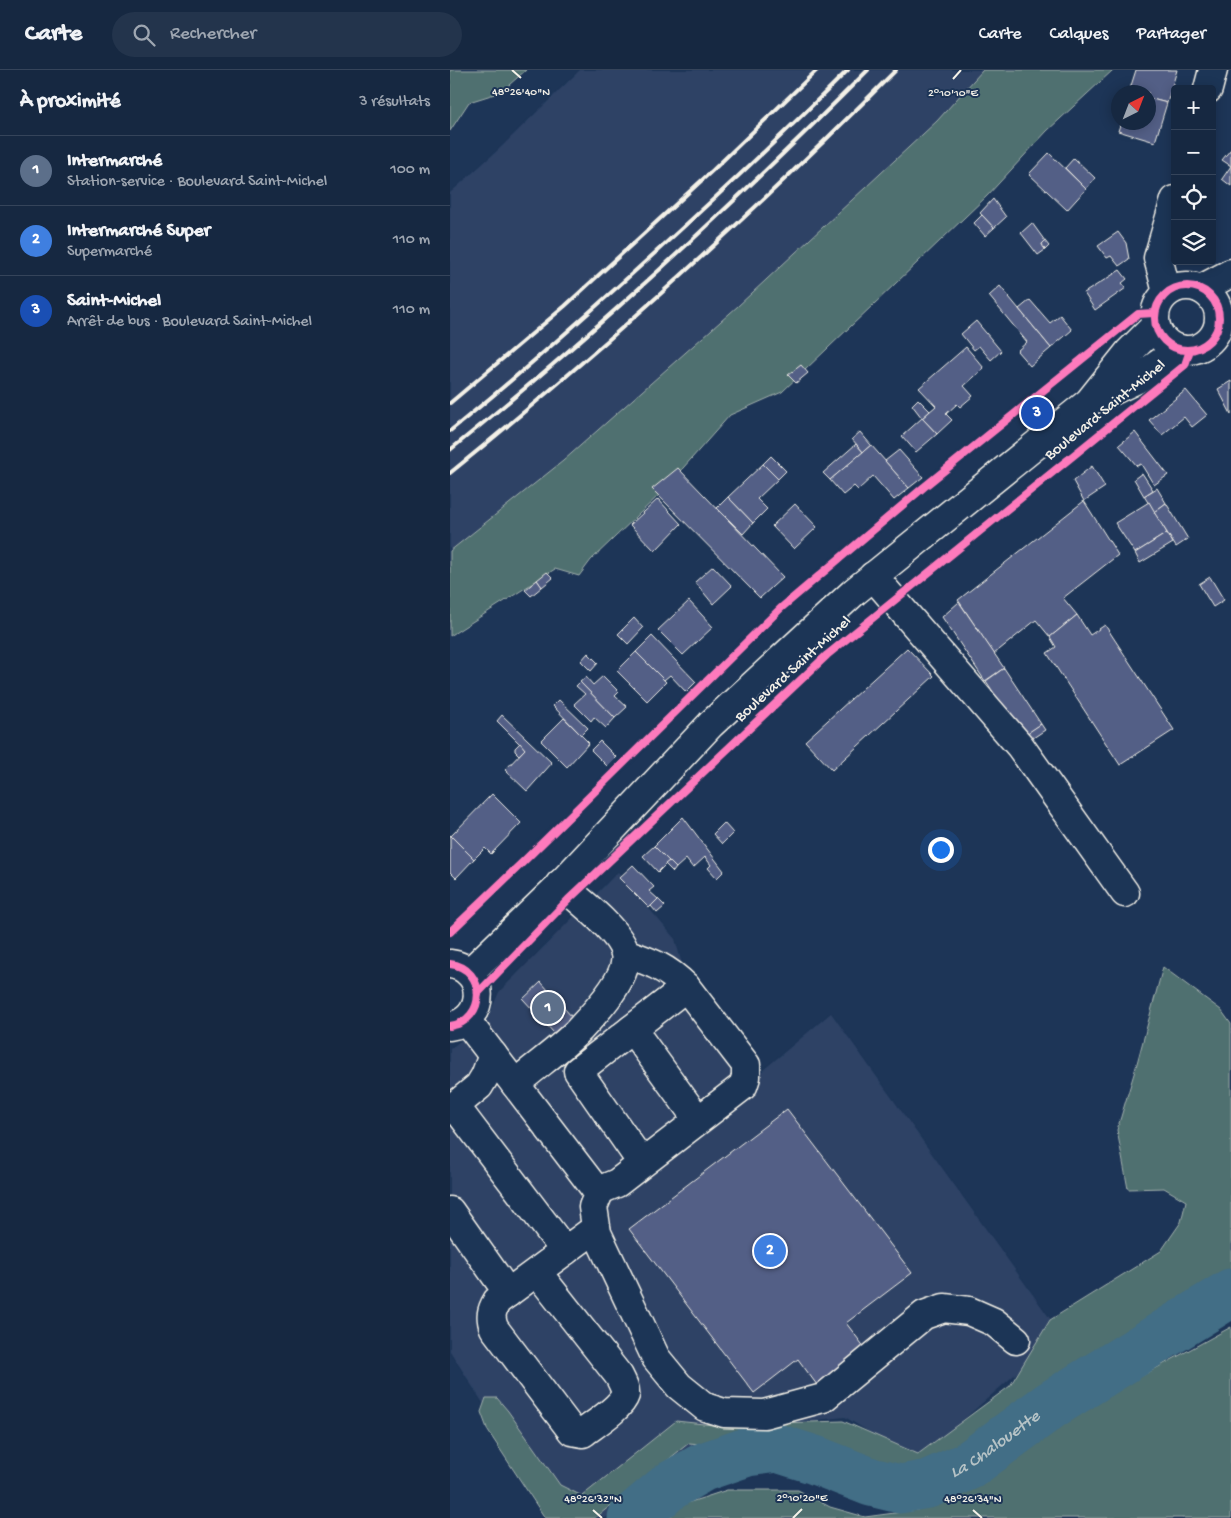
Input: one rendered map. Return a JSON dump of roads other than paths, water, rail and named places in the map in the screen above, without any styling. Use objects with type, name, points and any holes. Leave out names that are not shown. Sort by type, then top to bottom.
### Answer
[{"type":"main road","points":[[1209,85],[1213,70]]},
{"type":"main road","points":[[1167,292],[1158,258],[1171,214]]},
{"type":"main road","points":[[1201,289],[1231,273]]},
{"type":"main road","points":[[1187,285],[1201,289],[1210,295],[1216,303],[1225,307],[1213,337],[1207,343],[1190,350],[1180,350],[1164,341],[1155,326],[1154,313],[1161,298],[1176,287],[1187,285]]},
{"type":"main road","name":"Boulevard Saint-Michel","points":[[460,968],[560,884],[711,724],[873,576],[1089,402],[1129,352],[1155,326]]},
{"type":"main road","name":"Boulevard Saint-Michel","points":[[1089,402],[1137,379],[1180,350]]},
{"type":"main road","points":[[873,576],[1020,746],[1125,893]]},
{"type":"main road","points":[[514,1084],[578,1031],[613,989],[625,966],[625,953],[614,932],[560,884]]},
{"type":"main road","points":[[625,953],[658,964],[676,977],[686,987],[746,1065],[746,1077],[743,1086],[616,1183],[600,1190],[593,1207],[597,1233],[656,1358],[679,1386],[705,1407],[724,1413],[764,1414],[823,1398],[924,1315],[944,1308],[969,1310],[994,1322],[1016,1340]]},
{"type":"main road","points":[[460,968],[474,979],[478,993],[475,1008],[458,1023],[493,1055],[593,1186],[600,1190]]},
{"type":"main road","points":[[642,1163],[578,1071],[686,987]]},
{"type":"main road","points":[[632,1030],[698,1120]]},
{"type":"main road","points":[[493,1055],[479,1086],[452,1108],[565,1251]]},
{"type":"main road","points":[[450,1211],[508,1293]]},
{"type":"main road","points":[[537,1272],[619,1376],[624,1388],[625,1394],[621,1403],[583,1433],[572,1431],[494,1328],[491,1319],[492,1310],[497,1301],[596,1228]]},
{"type":"waterway","name":"La Chalouette","points":[[632,1518],[670,1486],[703,1467],[747,1452],[777,1448],[815,1460],[871,1482],[900,1489],[928,1484],[968,1466],[1051,1405],[1231,1293]]},
{"type":"railway","points":[[450,403],[565,306],[713,170],[817,70]]},
{"type":"railway","points":[[450,431],[580,321],[705,208],[848,70]]},
{"type":"railway","points":[[450,450],[559,360],[664,266],[868,70]]},
{"type":"railway","points":[[450,473],[566,377],[679,278],[789,175],[896,70]]},
{"type":"place","name":"Saint-Michel","points":[[1037,413]]},
{"type":"place","name":"Intermarché","points":[[548,1008]]},
{"type":"place","name":"Intermarché Super","points":[[770,1251]]}]
